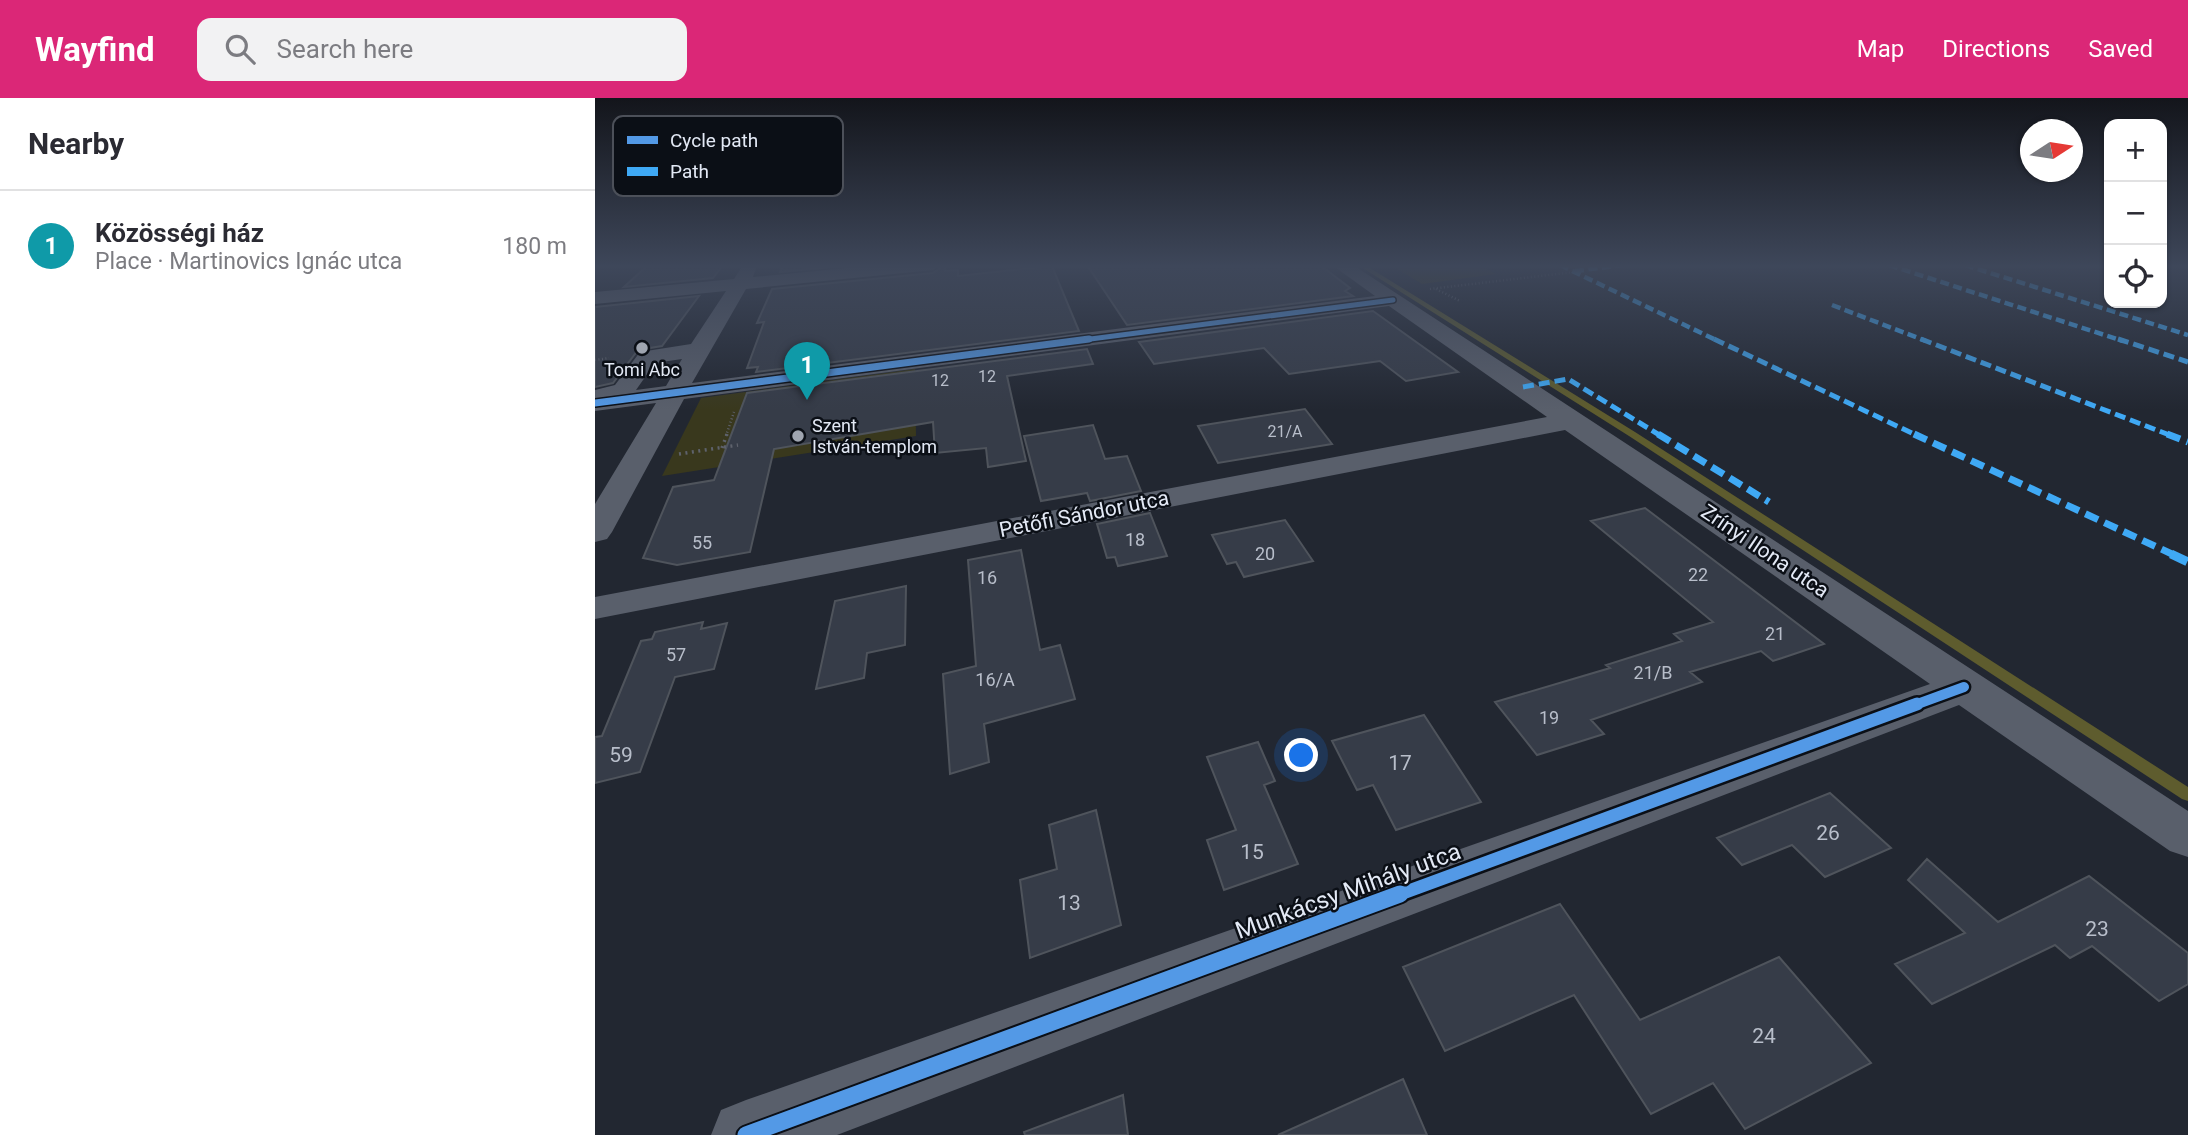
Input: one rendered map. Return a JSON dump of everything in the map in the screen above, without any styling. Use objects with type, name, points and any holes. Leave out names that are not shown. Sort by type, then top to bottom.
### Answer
[{"type":"street","points":[[595,532],[722,313]]},
{"type":"street","points":[[595,401],[674,394],[1272,313]]},
{"type":"street","name":"Zrínyi Ilona utca","points":[[1433,313],[1573,420],[2188,837]]},
{"type":"street","points":[[595,401],[624,390],[648,357],[699,350]]},
{"type":"street","name":"Petőfi Sándor utca","points":[[595,608],[1573,420]]},
{"type":"street","name":"Munkácsy Mihály utca","points":[[746,1135],[1964,687]]},
{"type":"path","points":[[636,460],[738,445]]},
{"type":"shaded area","points":[[915,369],[916,436],[662,476],[701,398]]},
{"type":"building","points":[[595,313],[686,313],[662,346],[638,350],[613,383],[595,387]]},
{"type":"building","points":[[761,313],[1072,313],[1079,331],[756,372],[758,367],[747,368],[764,322],[757,323]]},
{"type":"building","points":[[1119,313],[1217,313],[1127,325]]},
{"type":"building","points":[[1355,313],[1376,313],[1458,372],[1406,381],[1380,361],[1289,374],[1264,348],[1154,364],[1139,342]]},
{"type":"building","points":[[1087,349],[1093,364],[1007,376],[1026,461],[988,467],[986,448],[935,453],[933,422],[774,449],[750,552],[677,565],[643,558],[673,487],[714,480],[747,393]]},
{"type":"building","points":[[1305,409],[1332,444],[1218,463],[1198,426]]},
{"type":"building","points":[[1093,425],[1105,459],[1127,456],[1141,491],[1090,501],[1087,493],[1041,501],[1024,436]]},
{"type":"building","points":[[1645,508],[1824,644],[1773,661],[1761,651],[1690,672],[1702,682],[1591,720],[1604,734],[1537,755],[1495,702],[1610,668],[1606,665],[1682,641],[1674,634],[1713,622],[1591,521]]},
{"type":"building","points":[[1150,513],[1167,556],[1118,566],[1115,557],[1107,558],[1097,524]]},
{"type":"building","points":[[1285,520],[1313,561],[1244,577],[1236,562],[1227,564],[1212,535]]},
{"type":"building","points":[[1021,550],[1040,650],[1060,645],[1075,699],[984,724],[989,762],[950,774],[943,674],[976,666],[968,560]]},
{"type":"building","points":[[906,586],[905,645],[867,653],[864,678],[816,689],[835,601]]},
{"type":"building","points":[[703,622],[701,629],[727,623],[714,669],[675,677],[640,772],[595,783],[595,737],[602,736],[641,641],[652,639],[655,632]]},
{"type":"building","points":[[1424,715],[1481,802],[1396,830],[1373,785],[1357,790],[1332,741]]},
{"type":"building","points":[[1258,742],[1275,781],[1264,785],[1298,864],[1224,890],[1207,840],[1236,830],[1207,757]]},
{"type":"building","points":[[1830,793],[1891,848],[1825,877],[1792,845],[1742,865],[1717,838]]},
{"type":"building","points":[[1096,810],[1121,925],[1030,958],[1020,880],[1057,869],[1049,825]]},
{"type":"building","points":[[1927,859],[1998,922],[2089,876],[2188,953],[2188,984],[2159,1001],[2092,946],[2070,958],[2055,945],[1932,1004],[1895,964],[1965,933],[1908,880]]},
{"type":"building","points":[[1560,904],[1640,1020],[1779,957],[1871,1063],[1745,1129],[1713,1083],[1651,1114],[1574,995],[1445,1051],[1403,967]]},
{"type":"building","points":[[1403,1079],[1427,1135],[1278,1135]]},
{"type":"building","points":[[1123,1095],[1128,1135],[1025,1135],[1024,1132]]},
{"type":"waterway","points":[[1439,313],[1632,434],[2188,795]]},
{"type":"marked path","points":[[1660,313],[2188,562]]},
{"type":"marked path","points":[[1854,313],[2188,442]]},
{"type":"marked path","points":[[2038,313],[2188,362]]},
{"type":"marked path","points":[[2119,313],[2188,335]]},
{"type":"marked path","points":[[1523,387],[1568,379],[1769,502]]},
{"type":"cycle path","points":[[595,403],[1289,313]]},
{"type":"cycle path","points":[[746,1135],[1964,687]]},
{"type":"place","name":"Tomi Abc","points":[[642,348]]},
{"type":"place","name":"Közösségi ház","points":[[807,400]]},
{"type":"place","name":"Szent István-templom","points":[[798,436]]}]
